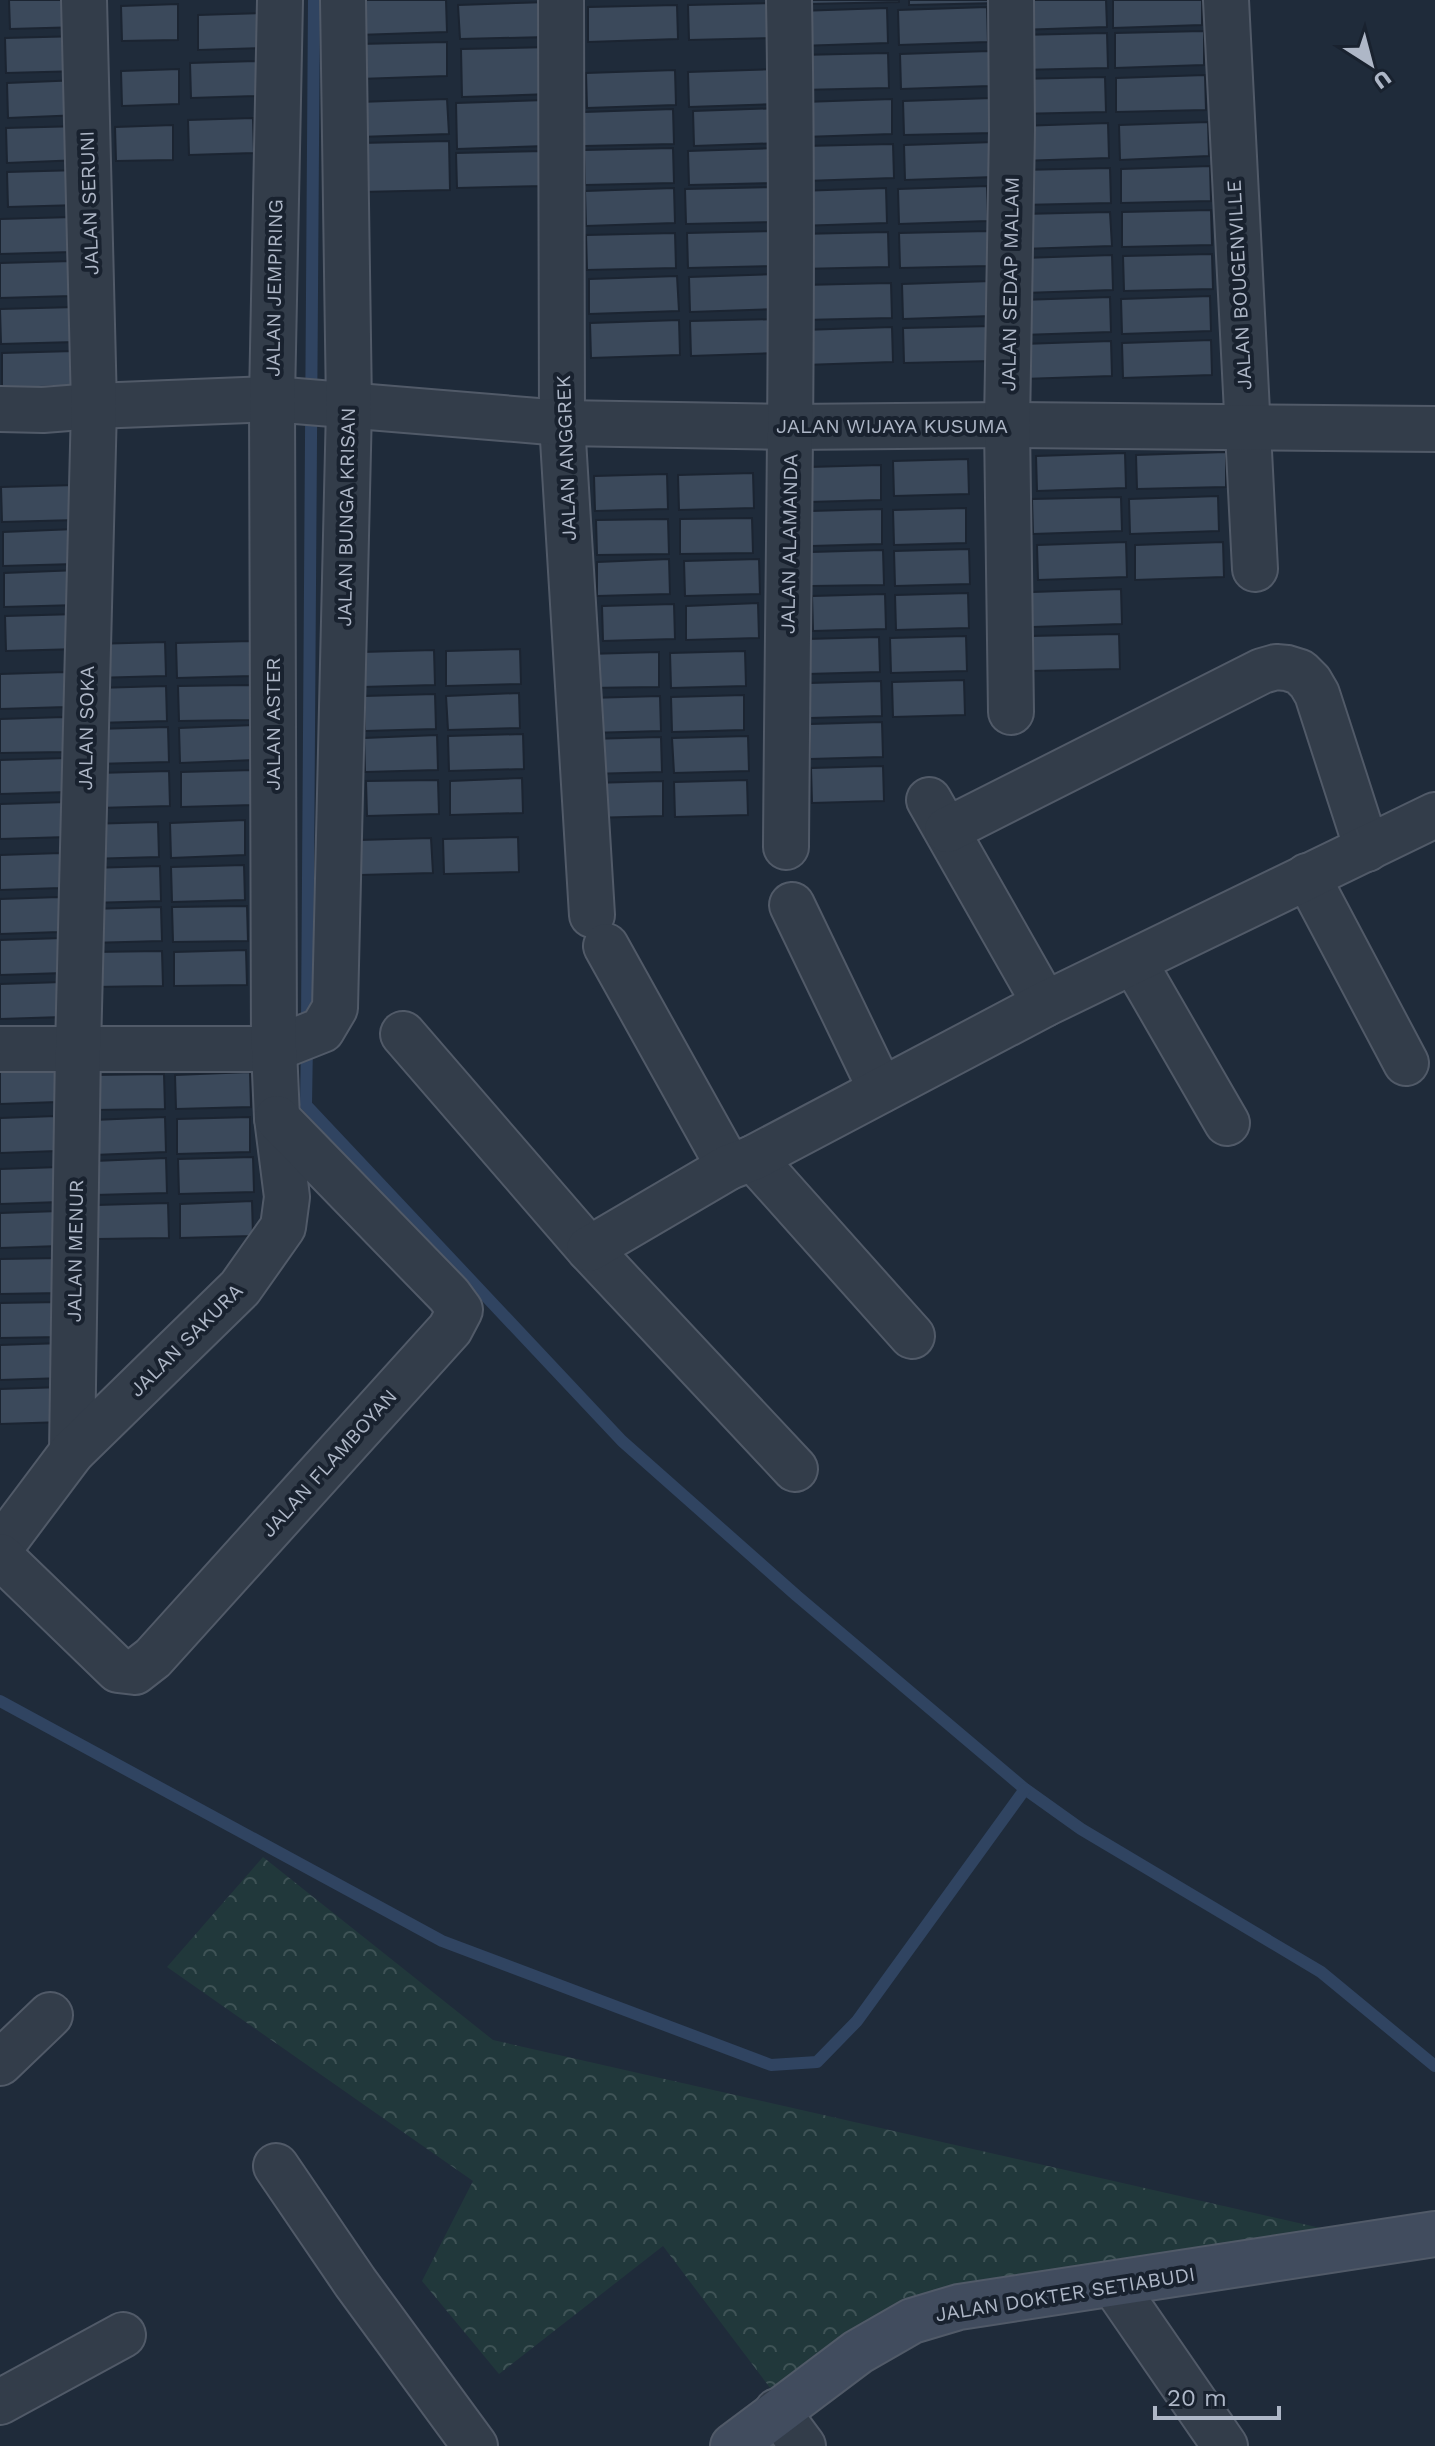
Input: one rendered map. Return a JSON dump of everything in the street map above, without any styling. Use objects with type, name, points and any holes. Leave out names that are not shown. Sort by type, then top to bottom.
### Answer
[{"type":"main road","name":"JALAN DOKTER SETIABUDI","points":[[733,2446],[858,2352],[912,2321],[959,2307],[1435,2234]]},
{"type":"street","name":"JALAN SERUNI","points":[[84,0],[94,406]]},
{"type":"street","name":"JALAN JEMPIRING","points":[[0,409],[43,410],[272,399],[280,0]]},
{"type":"street","name":"JALAN BUNGA KRISAN","points":[[274,1049],[322,1030],[335,1008],[349,407],[343,0]]},
{"type":"street","name":"JALAN ANGGREK","points":[[561,0],[562,423],[599,930],[741,1162]]},
{"type":"street","name":"JALAN ALAMANDA","points":[[786,847],[790,427],[789,0]]},
{"type":"street","name":"JALAN SEDAP MALAM","points":[[1011,0],[1007,425],[1011,712]]},
{"type":"street","name":"JALAN BOUGENVILLE","points":[[1226,0],[1255,569]]},
{"type":"street","name":"JALAN WIJAYA KUSUMA","points":[[272,399],[562,423],[790,427],[1007,425],[1435,429]]},
{"type":"street","name":"JALAN ASTER","points":[[272,399],[274,1049]]},
{"type":"street","name":"JALAN SOKA","points":[[78,1049],[94,406]]},
{"type":"street","points":[[1045,1004],[938,815],[1276,667],[1300,672],[1317,694],[1367,849]]},
{"type":"street","points":[[589,1249],[741,1162],[1045,1004],[1435,815]]},
{"type":"street","points":[[1307,876],[1406,1063]]},
{"type":"street","points":[[792,905],[881,1090]]},
{"type":"street","points":[[1134,962],[1227,1123]]},
{"type":"street","points":[[403,1034],[589,1249],[795,1469]]},
{"type":"street","points":[[0,1049],[274,1049]]},
{"type":"street","name":"JALAN MENUR","points":[[72,1452],[78,1049]]},
{"type":"street","name":"JALAN SAKURA","points":[[0,1548],[72,1452],[240,1288],[283,1227],[287,1197],[277,1118],[274,1049]]},
{"type":"street","name":"JALAN FLAMBOYAN","points":[[0,1556],[118,1670],[135,1672],[153,1658],[450,1329],[460,1310],[449,1295],[277,1118]]},
{"type":"street","points":[[741,1162],[912,1336]]},
{"type":"street","points":[[0,2063],[50,2015]]},
{"type":"street","points":[[276,2166],[364,2295],[475,2446]]},
{"type":"street","points":[[1114,2285],[1225,2446]]},
{"type":"street","points":[[0,2402],[123,2335]]},
{"type":"street","points":[[777,2411],[803,2446]]},
{"type":"green space","points":[[263,1857],[493,2040],[1378,2241],[925,2309],[786,2409],[663,2246],[499,2374],[422,2281],[473,2181],[167,1967]]},
{"type":"building","points":[[9,0],[81,0],[82,27],[10,29]]},
{"type":"building","points":[[356,0],[446,0],[447,32],[357,35]]},
{"type":"building","points":[[809,0],[899,0],[899,2],[809,4]]},
{"type":"building","points":[[909,0],[999,0],[999,3],[909,5]]},
{"type":"building","points":[[1017,0],[1106,0],[1107,27],[1018,30]]},
{"type":"building","points":[[1113,0],[1202,0],[1202,25],[1113,28]]},
{"type":"building","points":[[548,2],[548,37],[460,39],[458,5]]},
{"type":"building","points":[[777,3],[778,38],[689,40],[688,5]]},
{"type":"building","points":[[178,4],[178,40],[122,41],[121,6]]},
{"type":"building","points":[[677,5],[678,39],[588,42],[588,7]]},
{"type":"building","points":[[987,7],[988,42],[899,45],[898,10]]},
{"type":"building","points":[[887,8],[888,43],[799,46],[798,11]]},
{"type":"building","points":[[263,13],[264,48],[198,50],[198,15]]},
{"type":"building","points":[[1204,31],[1204,65],[1115,68],[1115,33]]},
{"type":"building","points":[[1107,33],[1108,68],[1019,70],[1018,35]]},
{"type":"building","points":[[81,36],[82,71],[6,73],[5,38]]},
{"type":"building","points":[[447,42],[447,76],[359,79],[358,44]]},
{"type":"building","points":[[550,47],[551,94],[462,97],[461,49]]},
{"type":"building","points":[[989,51],[990,86],[901,89],[900,54]]},
{"type":"building","points":[[888,53],[889,88],[800,90],[799,55]]},
{"type":"building","points":[[256,61],[256,96],[191,98],[190,63]]},
{"type":"building","points":[[179,69],[179,104],[122,106],[121,71]]},
{"type":"building","points":[[777,69],[778,104],[689,107],[688,72]]},
{"type":"building","points":[[675,70],[676,105],[587,108],[586,73]]},
{"type":"building","points":[[1205,75],[1206,110],[1116,112],[1116,78]]},
{"type":"building","points":[[1105,77],[1106,112],[1016,114],[1016,79]]},
{"type":"building","points":[[80,80],[81,115],[8,118],[7,83]]},
{"type":"building","points":[[992,98],[993,133],[904,135],[903,101]]},
{"type":"building","points":[[447,99],[449,134],[359,137],[358,102]]},
{"type":"building","points":[[892,99],[892,134],[804,137],[803,102]]},
{"type":"building","points":[[545,100],[546,146],[457,149],[456,103]]},
{"type":"building","points":[[782,108],[782,143],[694,146],[693,111]]},
{"type":"building","points":[[673,109],[674,144],[584,146],[584,112]]},
{"type":"building","points":[[253,118],[254,153],[189,155],[188,120]]},
{"type":"building","points":[[1208,122],[1209,156],[1120,160],[1119,125]]},
{"type":"building","points":[[1108,123],[1109,158],[1020,161],[1019,126]]},
{"type":"building","points":[[173,125],[173,160],[116,161],[115,127]]},
{"type":"building","points":[[81,126],[81,160],[7,163],[6,128]]},
{"type":"building","points":[[449,141],[450,190],[360,192],[360,143]]},
{"type":"building","points":[[994,142],[995,177],[905,180],[904,145]]},
{"type":"building","points":[[893,144],[894,178],[805,181],[804,146]]},
{"type":"building","points":[[673,148],[674,183],[585,185],[584,150]]},
{"type":"building","points":[[777,148],[778,183],[689,185],[688,151]]},
{"type":"building","points":[[545,151],[545,186],[457,188],[456,153]]},
{"type":"building","points":[[1210,166],[1211,201],[1121,203],[1121,169]]},
{"type":"building","points":[[1110,168],[1111,203],[1021,205],[1020,170]]},
{"type":"building","points":[[80,170],[80,205],[8,207],[7,172]]},
{"type":"building","points":[[987,186],[988,221],[899,224],[898,189]]},
{"type":"building","points":[[775,187],[775,222],[686,224],[685,189]]},
{"type":"building","points":[[674,188],[675,223],[586,226],[585,191]]},
{"type":"building","points":[[886,188],[887,223],[798,226],[798,191]]},
{"type":"building","points":[[1211,210],[1212,245],[1122,247],[1122,212]]},
{"type":"building","points":[[1110,212],[1112,246],[1022,249],[1021,214]]},
{"type":"building","points":[[73,217],[73,252],[0,254],[0,219]]},
{"type":"building","points":[[776,231],[777,266],[688,268],[687,233]]},
{"type":"building","points":[[989,231],[989,266],[900,268],[899,233]]},
{"type":"building","points":[[888,232],[889,267],[800,269],[799,234]]},
{"type":"building","points":[[675,233],[676,268],[587,270],[586,235]]},
{"type":"building","points":[[1212,254],[1213,289],[1124,291],[1123,256]]},
{"type":"building","points":[[1112,255],[1113,290],[1024,293],[1023,258]]},
{"type":"building","points":[[72,261],[72,296],[0,298],[0,263]]},
{"type":"building","points":[[778,274],[779,309],[690,312],[689,277]]},
{"type":"building","points":[[677,276],[679,311],[589,314],[589,279]]},
{"type":"building","points":[[991,281],[992,316],[903,319],[902,284]]},
{"type":"building","points":[[891,283],[892,318],[803,320],[802,285]]},
{"type":"building","points":[[1210,296],[1211,331],[1122,334],[1121,299]]},
{"type":"building","points":[[1110,297],[1111,332],[1022,335],[1021,300]]},
{"type":"building","points":[[76,307],[76,342],[1,344],[0,309]]},
{"type":"building","points":[[780,319],[780,353],[691,356],[690,321]]},
{"type":"building","points":[[679,320],[680,355],[591,358],[590,323]]},
{"type":"building","points":[[993,326],[993,361],[904,363],[903,328]]},
{"type":"building","points":[[892,327],[893,362],[804,365],[803,330]]},
{"type":"building","points":[[1211,340],[1212,375],[1123,378],[1122,343]]},
{"type":"building","points":[[1111,341],[1112,376],[1023,379],[1022,344]]},
{"type":"building","points":[[74,351],[75,386],[2,388],[2,353]]},
{"type":"building","points":[[1226,452],[1226,487],[1137,489],[1136,455]]},
{"type":"building","points":[[1125,453],[1126,488],[1037,491],[1036,456]]},
{"type":"building","points":[[968,459],[969,494],[894,496],[893,461]]},
{"type":"building","points":[[881,465],[881,500],[808,502],[808,467]]},
{"type":"building","points":[[753,473],[754,508],[679,510],[678,475]]},
{"type":"building","points":[[667,474],[668,509],[595,511],[594,476]]},
{"type":"building","points":[[76,485],[77,520],[2,522],[1,487]]},
{"type":"building","points":[[1218,496],[1219,531],[1130,534],[1129,499]]},
{"type":"building","points":[[1121,497],[1122,531],[1033,534],[1032,499]]},
{"type":"building","points":[[966,508],[966,543],[894,545],[893,510]]},
{"type":"building","points":[[882,509],[882,544],[811,546],[810,511]]},
{"type":"building","points":[[752,518],[753,553],[680,554],[680,519]]},
{"type":"building","points":[[668,519],[669,554],[597,555],[596,520]]},
{"type":"building","points":[[75,529],[76,564],[3,566],[3,532]]},
{"type":"building","points":[[1126,542],[1127,577],[1038,580],[1037,545]]},
{"type":"building","points":[[1223,542],[1224,577],[1135,580],[1135,545]]},
{"type":"building","points":[[969,549],[970,584],[895,586],[894,551]]},
{"type":"building","points":[[883,550],[884,585],[811,586],[810,552]]},
{"type":"building","points":[[669,559],[670,594],[597,596],[597,562]]},
{"type":"building","points":[[759,559],[760,594],[685,596],[684,561]]},
{"type":"building","points":[[79,570],[79,605],[4,607],[4,573]]},
{"type":"building","points":[[1121,589],[1122,624],[1032,627],[1032,592]]},
{"type":"building","points":[[968,593],[969,628],[896,630],[895,595]]},
{"type":"building","points":[[885,594],[886,629],[813,631],[812,596]]},
{"type":"building","points":[[758,603],[759,638],[686,640],[686,606]]},
{"type":"building","points":[[674,604],[675,639],[603,641],[602,606]]},
{"type":"building","points":[[78,614],[79,649],[6,651],[5,616]]},
{"type":"building","points":[[1119,634],[1120,669],[1031,671],[1030,636]]},
{"type":"building","points":[[966,636],[967,671],[891,673],[890,638]]},
{"type":"building","points":[[879,637],[880,672],[807,674],[806,639]]},
{"type":"building","points":[[251,641],[252,676],[177,678],[176,643]]},
{"type":"building","points":[[165,642],[166,676],[93,678],[92,644]]},
{"type":"building","points":[[520,649],[521,684],[446,686],[446,651]]},
{"type":"building","points":[[434,650],[435,685],[362,687],[361,652]]},
{"type":"building","points":[[745,651],[746,686],[671,688],[670,653]]},
{"type":"building","points":[[659,652],[659,687],[587,688],[586,654]]},
{"type":"building","points":[[66,672],[67,707],[0,709],[0,674]]},
{"type":"building","points":[[964,680],[965,715],[893,717],[892,682]]},
{"type":"building","points":[[881,681],[882,716],[810,718],[809,683]]},
{"type":"building","points":[[250,685],[251,720],[179,721],[178,686]]},
{"type":"building","points":[[166,686],[167,721],[96,723],[95,688]]},
{"type":"building","points":[[519,693],[520,728],[448,730],[446,696]]},
{"type":"building","points":[[435,694],[436,729],[365,731],[364,696]]},
{"type":"building","points":[[744,695],[744,730],[672,732],[671,697]]},
{"type":"building","points":[[660,696],[661,731],[589,733],[588,698]]},
{"type":"building","points":[[64,717],[65,752],[0,753],[0,719]]},
{"type":"building","points":[[882,722],[883,757],[810,759],[810,724]]},
{"type":"building","points":[[254,725],[255,760],[180,763],[179,728]]},
{"type":"building","points":[[168,727],[169,762],[96,764],[95,729]]},
{"type":"building","points":[[523,734],[524,769],[449,771],[448,736]]},
{"type":"building","points":[[437,735],[438,770],[365,772],[364,738]]},
{"type":"building","points":[[748,736],[749,771],[674,773],[672,738]]},
{"type":"building","points":[[661,737],[662,772],[590,774],[589,739]]},
{"type":"building","points":[[68,758],[69,792],[0,794],[0,760]]},
{"type":"building","points":[[883,766],[884,801],[812,803],[811,768]]},
{"type":"building","points":[[253,770],[254,805],[181,807],[181,772]]},
{"type":"building","points":[[169,771],[170,806],[98,808],[97,773]]},
{"type":"building","points":[[522,778],[523,813],[450,815],[450,781]]},
{"type":"building","points":[[438,780],[439,814],[367,816],[366,781]]},
{"type":"building","points":[[747,780],[748,815],[675,817],[674,782]]},
{"type":"building","points":[[663,781],[663,816],[591,818],[591,783]]},
{"type":"building","points":[[67,802],[68,837],[0,839],[0,804]]},
{"type":"building","points":[[245,820],[245,855],[171,858],[170,823]]},
{"type":"building","points":[[158,822],[159,857],[87,859],[86,824]]},
{"type":"building","points":[[518,837],[519,872],[444,874],[443,839]]},
{"type":"building","points":[[431,838],[433,873],[360,875],[359,840]]},
{"type":"building","points":[[61,853],[61,888],[0,890],[0,855]]},
{"type":"building","points":[[244,865],[245,900],[172,902],[171,867]]},
{"type":"building","points":[[160,866],[161,901],[89,903],[88,868]]},
{"type":"building","points":[[59,897],[60,932],[0,934],[0,899]]},
{"type":"building","points":[[247,906],[248,941],[173,942],[172,907]]},
{"type":"building","points":[[161,907],[162,941],[89,943],[89,909]]},
{"type":"building","points":[[63,938],[64,973],[0,975],[0,940]]},
{"type":"building","points":[[246,950],[247,985],[174,986],[174,952]]},
{"type":"building","points":[[162,951],[163,986],[91,987],[91,952]]},
{"type":"building","points":[[62,982],[63,1017],[0,1019],[0,984]]},
{"type":"building","points":[[57,1067],[58,1102],[0,1104],[0,1069]]},
{"type":"building","points":[[250,1072],[251,1107],[176,1109],[175,1075]]},
{"type":"building","points":[[164,1074],[165,1109],[92,1110],[92,1075]]},
{"type":"building","points":[[56,1116],[57,1151],[0,1153],[0,1118]]},
{"type":"building","points":[[165,1117],[166,1152],[94,1155],[93,1120]]},
{"type":"building","points":[[250,1117],[250,1152],[177,1154],[177,1119]]},
{"type":"building","points":[[253,1157],[254,1192],[179,1194],[178,1159]]},
{"type":"building","points":[[166,1158],[167,1193],[95,1195],[94,1161]]},
{"type":"building","points":[[60,1167],[61,1202],[0,1204],[0,1169]]},
{"type":"building","points":[[252,1201],[253,1236],[180,1238],[180,1204]]},
{"type":"building","points":[[168,1203],[169,1238],[97,1239],[96,1205]]},
{"type":"building","points":[[59,1211],[60,1246],[0,1248],[0,1213]]},
{"type":"building","points":[[61,1258],[62,1293],[0,1294],[0,1259]]},
{"type":"building","points":[[60,1302],[60,1337],[0,1338],[0,1303]]},
{"type":"building","points":[[64,1343],[65,1378],[0,1380],[0,1345]]},
{"type":"building","points":[[63,1387],[64,1422],[0,1424],[0,1389]]},
{"type":"waterway","points":[[307,1025],[314,0]]},
{"type":"waterway","points":[[307,1043],[306,1105],[622,1441],[797,1596],[1025,1789],[1081,1829],[1321,1972],[1435,2066]]},
{"type":"waterway","points":[[0,1701],[442,1941],[771,2065],[817,2062],[857,2021],[1025,1789]]}]
